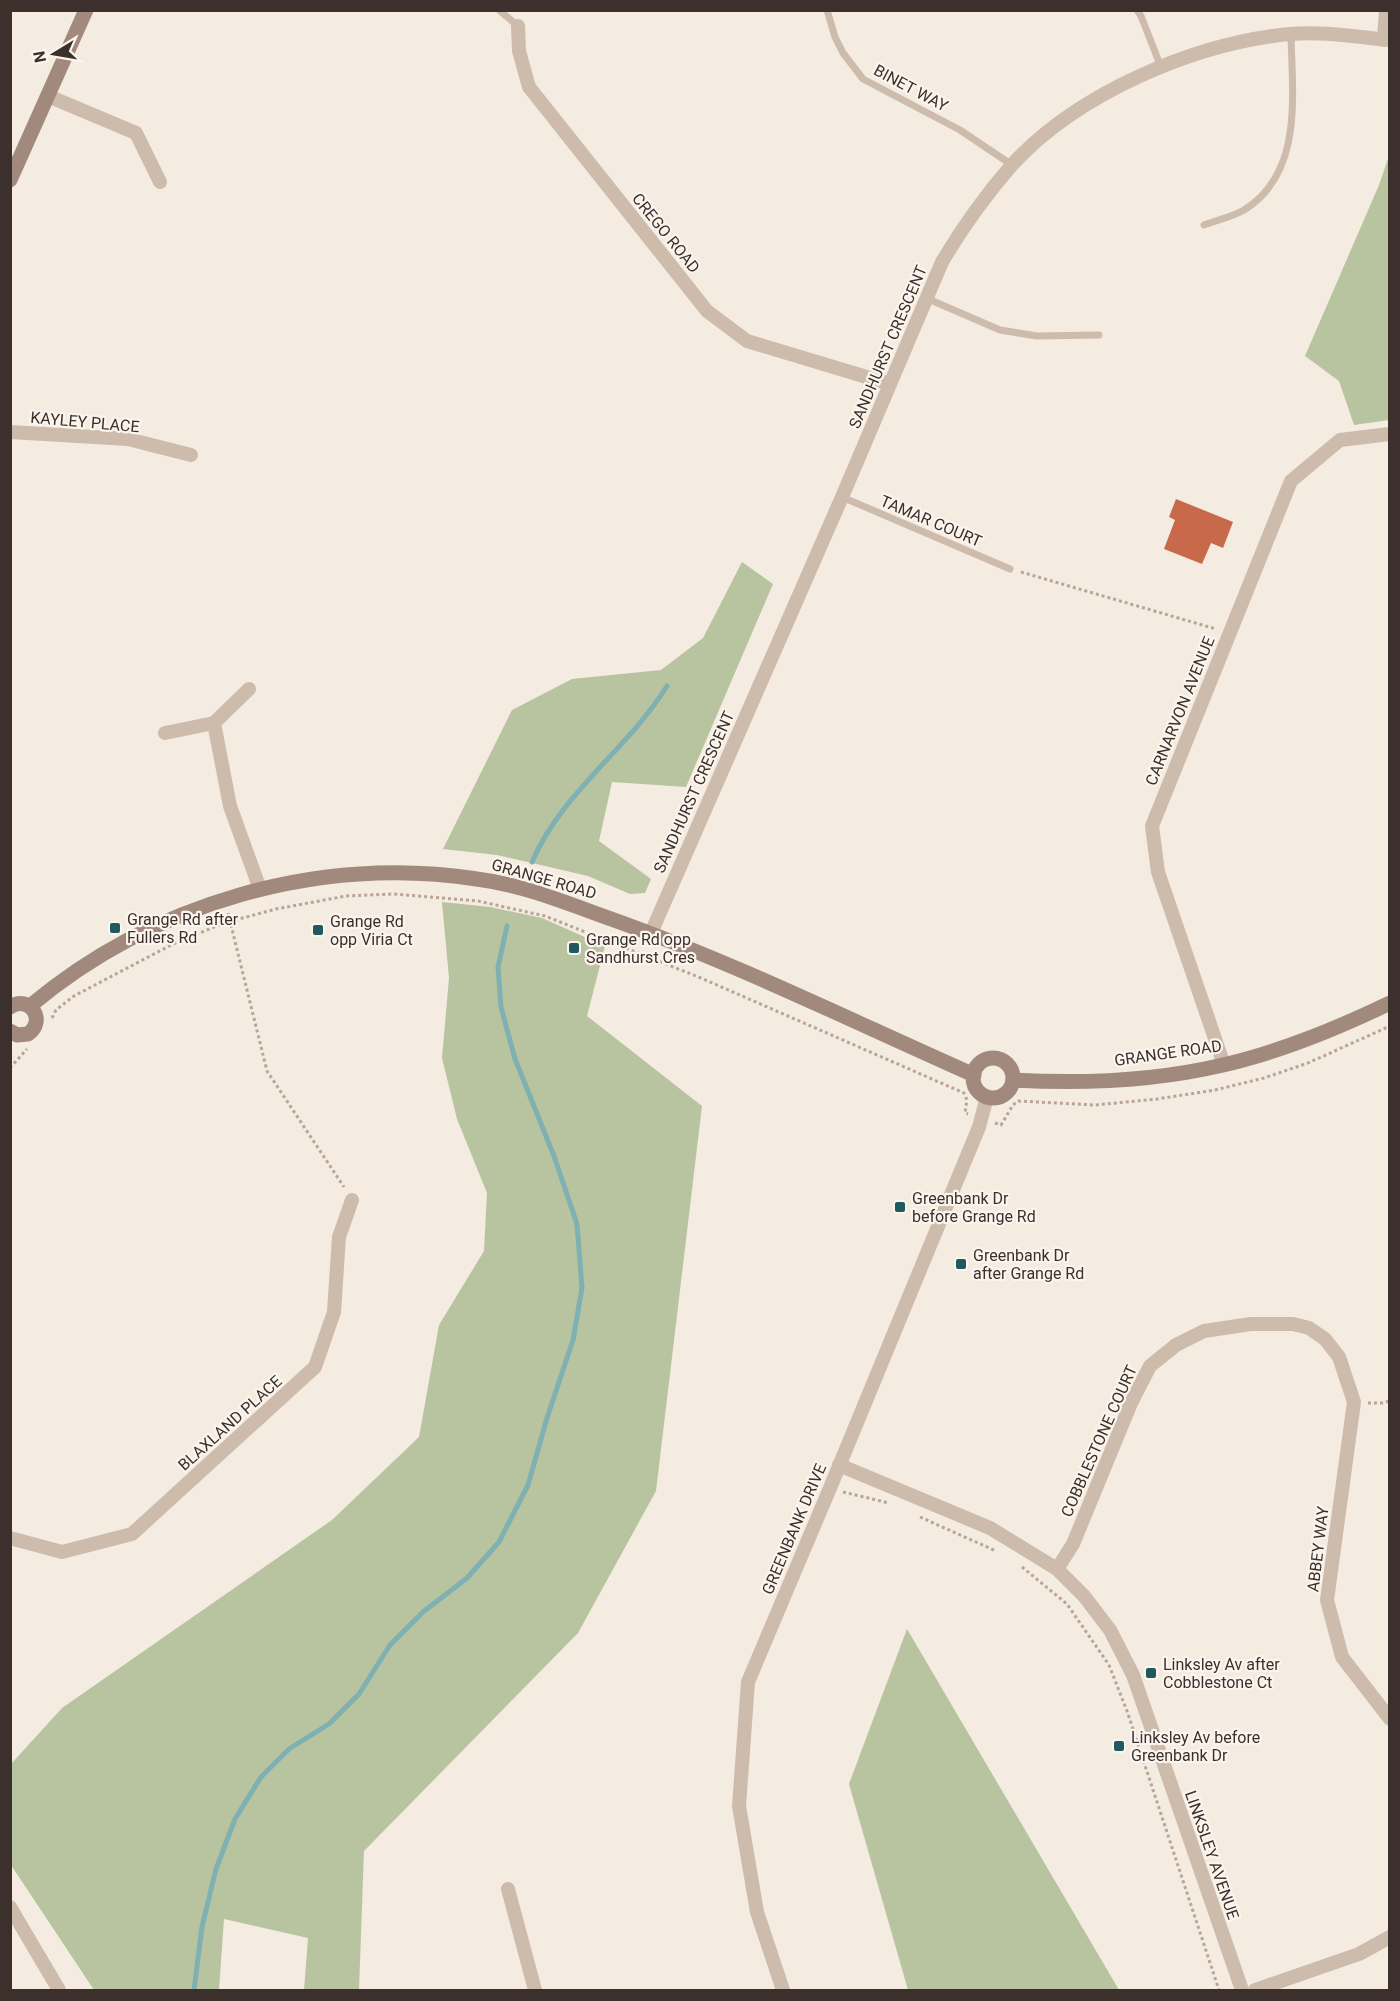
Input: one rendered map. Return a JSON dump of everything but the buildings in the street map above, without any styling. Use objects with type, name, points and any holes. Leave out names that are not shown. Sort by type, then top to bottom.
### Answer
[{"type":"street","points":[[10,180],[86,10]]},
{"type":"street","points":[[1386,10],[1387,40]]},
{"type":"street","name":"CREGO ROAD","points":[[518,26],[519,51],[529,87],[707,311],[747,341],[890,384]]},
{"type":"street","name":"SANDHURST CRESCENT","points":[[651,933],[842,497],[925,298],[942,262],[963,227],[1012,165],[1049,131],[1087,104],[1126,82],[1161,67],[1253,39],[1291,34],[1338,34],[1387,40]]},
{"type":"street","points":[[48,96],[136,133],[160,182]]},
{"type":"street","name":"KAYLEY PLACE","points":[[10,432],[128,439],[191,455]]},
{"type":"street","name":"CARNARVON AVENUE","points":[[1224,1065],[1158,872],[1152,826],[1291,481],[1340,440],[1389,434]]},
{"type":"street","points":[[165,733],[214,723],[249,689]]},
{"type":"street","points":[[214,723],[230,806],[260,889]]},
{"type":"street","name":"GRANGE ROAD","points":[[30,1006],[63,979],[128,941],[176,917],[225,900],[260,889],[337,875],[419,873],[479,879],[543,894],[651,933],[852,1018],[974,1075]]},
{"type":"street","points":[[10,1007],[21,1003],[30,1006],[37,1018],[33,1031],[22,1035],[10,1031]]},
{"type":"street","name":"GRANGE ROAD","points":[[1013,1080],[1122,1080],[1194,1071],[1224,1065],[1319,1035],[1389,1005]]},
{"type":"street","points":[[996,1058],[1009,1066],[1013,1080],[1012,1086],[1005,1095],[997,1098],[987,1097],[977,1090],[974,1075],[981,1062],[996,1058]]},
{"type":"street","name":"GREENBANK DRIVE","points":[[783,1990],[757,1912],[739,1806],[748,1682],[830,1488],[981,1118],[987,1097]]},
{"type":"street","name":"BLAXLAND PLACE","points":[[10,1538],[62,1552],[132,1534],[315,1367],[334,1312],[339,1237],[352,1200]]},
{"type":"street","name":"COBBLESTONE COURT","points":[[1057,1569],[1073,1544],[1131,1403],[1150,1366],[1176,1345],[1204,1331],[1251,1324],[1293,1324],[1309,1328],[1325,1339],[1340,1357],[1354,1402]]},
{"type":"street","name":"ABBEY WAY","points":[[1354,1402],[1327,1600],[1342,1657],[1389,1719]]},
{"type":"street","name":"LINKSLEY AVENUE","points":[[839,1465],[990,1528],[1057,1569],[1084,1596],[1110,1630],[1133,1675],[1242,1990]]},
{"type":"street","points":[[508,1889],[535,1990]]},
{"type":"street","points":[[10,1907],[59,1990]]},
{"type":"street","points":[[1255,1990],[1359,1954],[1389,1937]]},
{"type":"lane","name":"CREGO ROAD","points":[[499,10],[518,26]]},
{"type":"lane","name":"BINET WAY","points":[[827,10],[839,45],[863,79],[960,130],[1012,165]]},
{"type":"lane","points":[[1137,10],[1161,67]]},
{"type":"lane","points":[[1204,225],[1244,209],[1261,195],[1276,177],[1289,147],[1293,115],[1291,34]]},
{"type":"lane","points":[[925,298],[1000,330],[1036,336],[1099,335]]},
{"type":"lane","name":"TAMAR COURT","points":[[842,497],[1010,569]]},
{"type":"path","points":[[1010,569],[1208,627]]},
{"type":"path","points":[[48,1026],[57,1010],[74,996],[173,944],[231,921],[276,909],[346,896],[394,894],[478,900],[545,916],[701,978],[964,1093],[967,1100],[965,1113],[1001,1125],[1013,1104],[1018,1101],[1095,1105],[1215,1090],[1264,1078],[1308,1064],[1389,1026]]},
{"type":"path","points":[[225,900],[267,1071],[352,1200]]},
{"type":"path","points":[[10,1068],[34,1042]]},
{"type":"path","points":[[1354,1402],[1389,1401]]},
{"type":"path","points":[[830,1488],[891,1504]]},
{"type":"path","points":[[913,1514],[1000,1553]]},
{"type":"path","points":[[1021,1565],[1067,1604],[1109,1665],[1127,1711],[1220,1990]]},
{"type":"green space","points":[[1389,156],[1389,420],[1354,425],[1339,381],[1305,356],[1379,185]]},
{"type":"green space","points":[[742,562],[773,584],[686,787],[612,782],[599,841],[651,879],[645,893],[630,894],[588,876],[497,855],[443,849],[512,710],[572,679],[661,670],[703,638]]},
{"type":"green space","points":[[442,902],[490,907],[542,918],[605,946],[587,1016],[702,1106],[656,1491],[578,1633],[364,1851],[359,1990],[304,1990],[308,1938],[224,1919],[219,1990],[94,1990],[11,1865],[11,1764],[62,1708],[332,1520],[419,1437],[439,1325],[484,1251],[487,1193],[457,1119],[442,1058],[449,978]]},
{"type":"green space","points":[[907,1629],[1119,1990],[908,1990],[849,1784]]},
{"type":"waterway","points":[[532,862],[560,814],[634,730],[667,686]]},
{"type":"waterway","points":[[194,1990],[202,1927],[216,1869],[235,1819],[261,1777],[289,1749],[329,1724],[359,1694],[390,1645],[423,1612],[467,1578],[499,1542],[528,1485],[573,1340],[582,1288],[577,1224],[554,1156],[515,1059],[501,1007],[498,967],[507,926]]},
{"type":"place","name":"Grange Rd after Fullers Rd","points":[[115,928]]},
{"type":"place","name":"Grange Rd opp Viria Ct","points":[[318,930]]},
{"type":"place","name":"Grange Rd opp Sandhurst Cres","points":[[574,948]]},
{"type":"place","name":"Greenbank Dr before Grange Rd","points":[[900,1207]]},
{"type":"place","name":"Greenbank Dr after Grange Rd","points":[[961,1264]]},
{"type":"place","name":"Linksley Av after Cobblestone Ct","points":[[1151,1673]]},
{"type":"place","name":"Linksley Av before Greenbank Dr","points":[[1119,1746]]}]
